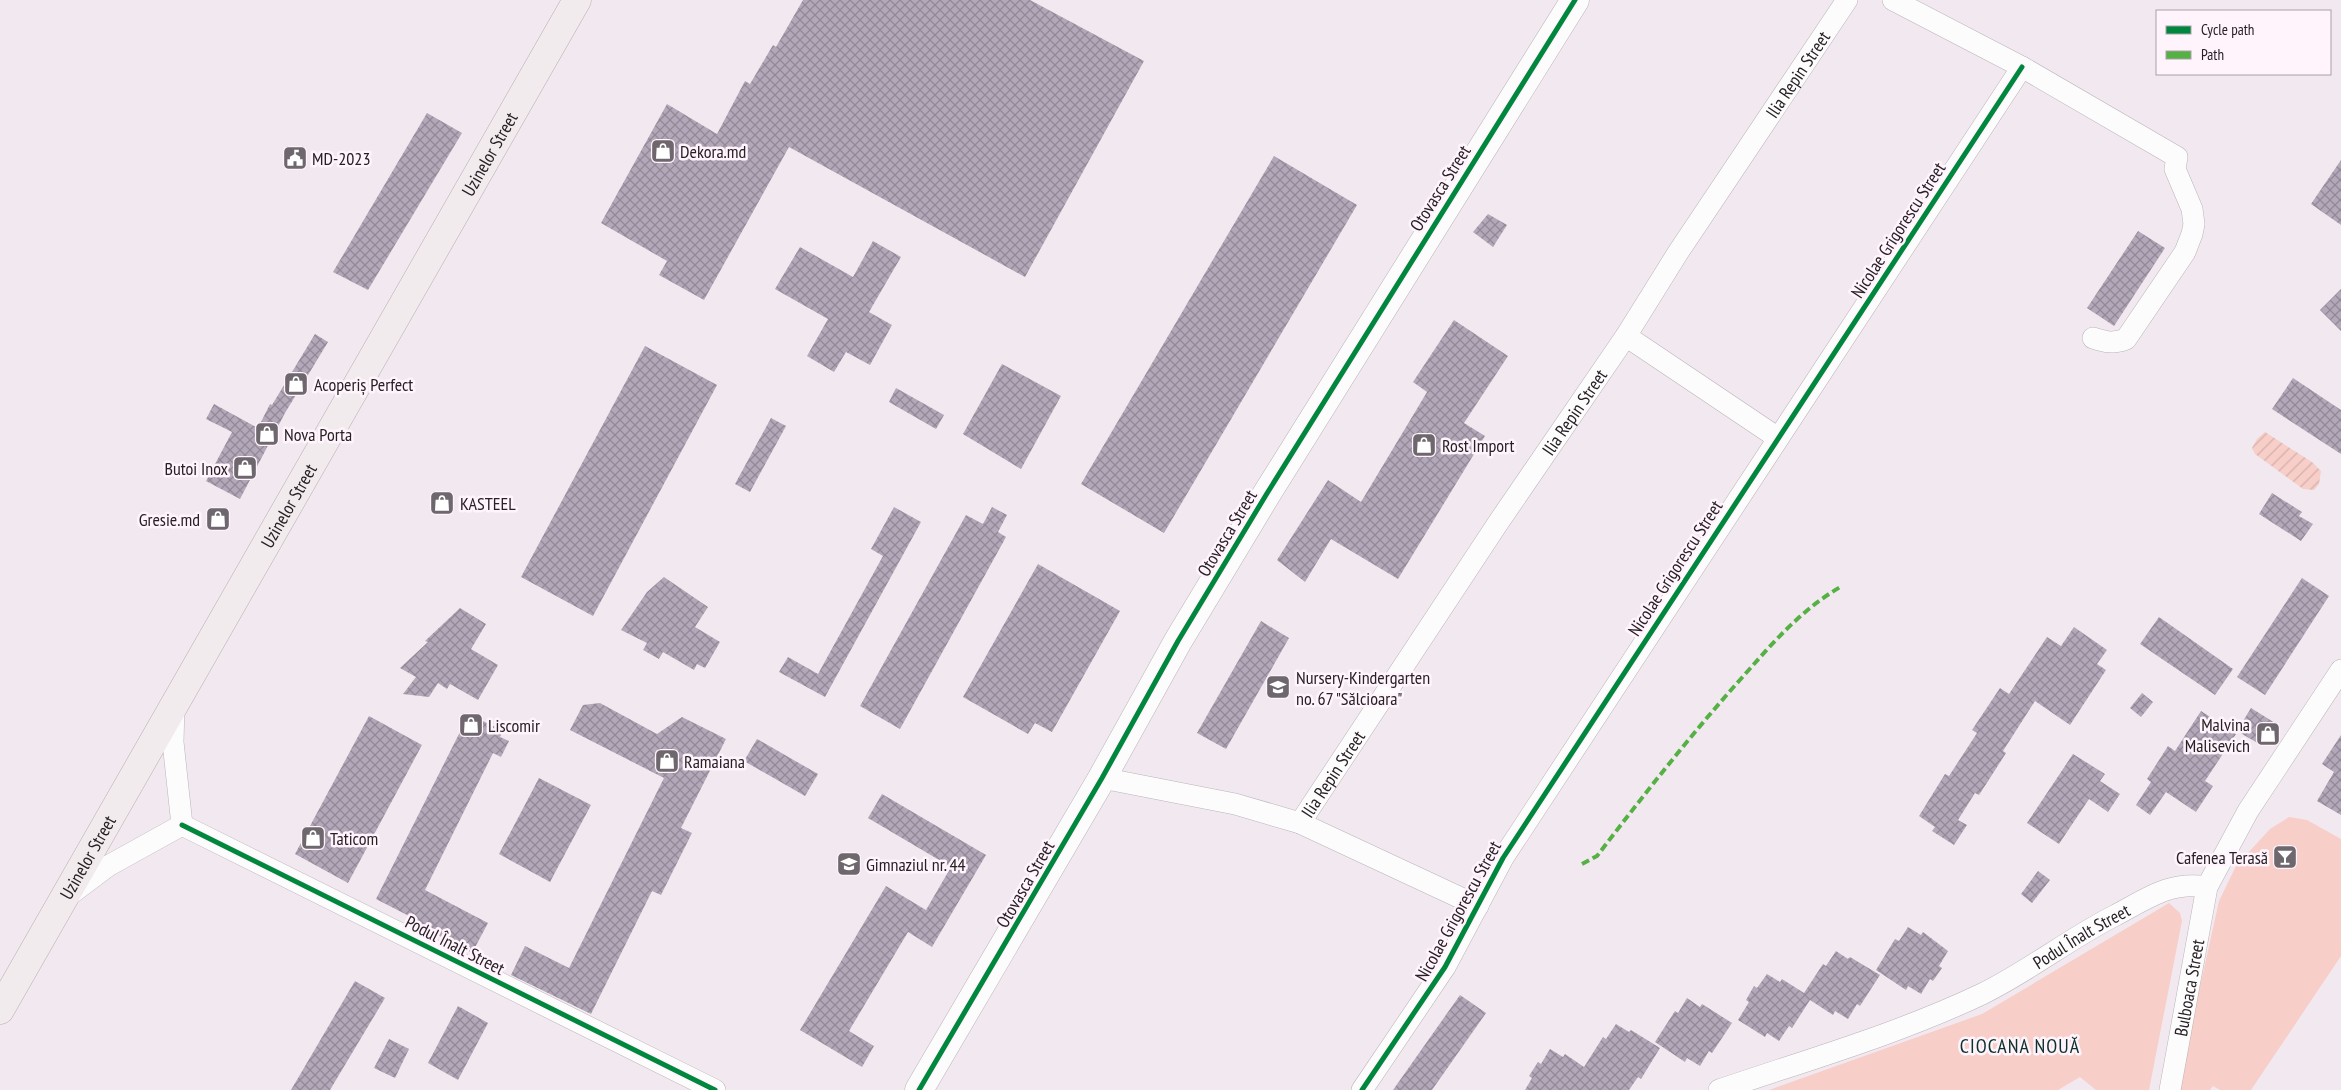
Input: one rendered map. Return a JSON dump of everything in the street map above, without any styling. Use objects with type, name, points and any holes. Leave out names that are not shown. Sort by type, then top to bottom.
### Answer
[{"type":"main road","name":"Uzinelor Street","points":[[0,1010],[577,0]]},
{"type":"street","name":"Otovasca Street","points":[[919,1090],[1102,778],[1178,641],[1266,495],[1575,0]]},
{"type":"street","name":"Ilia Repin Street","points":[[1300,823],[1498,523],[1626,336],[1680,251],[1847,0]]},
{"type":"street","points":[[1893,0],[2022,67],[2177,156],[2175,169],[2192,209],[2194,224],[2185,252],[2126,339],[2117,342],[2106,342],[2093,338]]},
{"type":"street","name":"Nicolae Grigorescu Street","points":[[1362,1090],[1445,967],[1503,858],[2022,67]]},
{"type":"street","points":[[1626,336],[1778,438]]},
{"type":"street","points":[[2207,886],[2248,812],[2341,670]]},
{"type":"street","points":[[63,900],[108,866],[182,826],[173,742],[174,706]]},
{"type":"street","points":[[1102,778],[1235,804],[1300,823],[1478,906]]},
{"type":"street","name":"Podul Înalt Street","points":[[182,826],[715,1090]]},
{"type":"street","name":"Podul Înalt Street","points":[[1719,1090],[1912,1023],[1967,1001],[2010,978],[2102,922],[2166,889],[2181,885],[2207,886]]},
{"type":"street","name":"Bulboaca Street","points":[[2170,1090],[2207,886]]},
{"type":"shaded area","points":[[2265,432],[2312,462],[2321,471],[2319,484],[2314,490],[2303,489],[2255,454],[2252,448],[2257,439]]},
{"type":"shaded area","points":[[2289,817],[2307,820],[2341,839],[2341,956],[2251,1090],[2220,1090],[2213,1086],[2210,1090],[2177,1090],[2219,901],[2236,866],[2270,829]]},
{"type":"shaded area","points":[[2169,903],[2180,913],[2182,921],[2149,1090],[2096,1090],[2080,1077],[2058,1090],[1769,1090],[1982,1014]]},
{"type":"building","points":[[803,0],[1030,0],[1144,61],[1025,277],[789,147],[704,300],[659,275],[667,261],[601,223],[667,104],[717,134],[745,81],[750,84],[773,45],[776,47]]},
{"type":"building","points":[[427,113],[462,133],[368,290],[333,272]]},
{"type":"building","points":[[1274,156],[1357,205],[1164,533],[1081,484]]},
{"type":"building","points":[[2341,160],[2341,225],[2311,204]]},
{"type":"building","points":[[1488,214],[1507,225],[1493,247],[1473,232]]},
{"type":"building","points":[[2138,231],[2165,248],[2114,326],[2087,308]]},
{"type":"building","points":[[873,241],[901,257],[869,312],[892,325],[870,365],[846,352],[834,372],[807,356],[828,319],[775,289],[800,247],[853,277]]},
{"type":"building","points":[[2341,289],[2341,331],[2320,310]]},
{"type":"building","points":[[1454,320],[1508,356],[1464,423],[1485,436],[1398,579],[1331,539],[1305,582],[1277,560],[1328,480],[1361,502],[1427,392],[1413,382]]},
{"type":"building","points":[[315,334],[328,342],[285,413],[240,499],[206,481],[232,432],[206,419],[214,404],[258,428],[270,404],[272,405]]},
{"type":"building","points":[[645,346],[717,385],[593,616],[521,577]]},
{"type":"building","points":[[1002,364],[1061,396],[1021,469],[963,434]]},
{"type":"building","points":[[2293,378],[2341,410],[2341,454],[2272,409]]},
{"type":"building","points":[[896,388],[944,415],[936,429],[889,402]]},
{"type":"building","points":[[771,418],[786,426],[750,492],[735,484]]},
{"type":"building","points":[[2272,493],[2302,512],[2299,516],[2313,524],[2301,541],[2259,514]]},
{"type":"building","points":[[894,507],[921,522],[825,697],[779,672],[788,657],[818,674],[883,556],[871,549]]},
{"type":"building","points":[[992,507],[1007,515],[998,532],[1006,537],[900,729],[860,706],[966,515],[983,524]]},
{"type":"building","points":[[1038,564],[1120,611],[1052,732],[1035,723],[1028,734],[963,697]]},
{"type":"building","points":[[664,577],[708,607],[695,627],[720,642],[705,668],[697,664],[694,670],[663,652],[659,659],[643,650],[647,643],[621,630],[647,592]]},
{"type":"building","points":[[2302,578],[2329,596],[2265,695],[2237,677]]},
{"type":"building","points":[[460,608],[486,624],[471,649],[498,665],[478,700],[450,684],[447,689],[438,683],[429,697],[403,694],[416,677],[400,668]]},
{"type":"building","points":[[2159,617],[2233,669],[2215,695],[2140,644]]},
{"type":"building","points":[[1261,621],[1289,638],[1226,749],[1197,733]]},
{"type":"building","points":[[2074,627],[2107,650],[2097,664],[2106,670],[2070,725],[2035,701],[2003,751],[2006,753],[1979,795],[1975,793],[1958,820],[1967,825],[1954,845],[1932,831],[1935,827],[1919,816],[1945,774],[1949,776],[1977,733],[1972,730],[2000,688],[2009,694],[2047,637],[2061,646]]},
{"type":"building","points":[[2142,693],[2153,702],[2141,717],[2130,708]]},
{"type":"building","points":[[600,703],[657,734],[682,717],[726,739],[681,828],[692,833],[661,895],[652,891],[591,1014],[511,975],[525,946],[569,968],[664,778],[570,730],[583,705]]},
{"type":"building","points":[[2251,708],[2275,723],[2273,726],[2278,729],[2268,745],[2263,742],[2261,745],[2237,731]]},
{"type":"building","points":[[2201,711],[2236,734],[2205,781],[2213,786],[2196,812],[2166,792],[2150,815],[2136,805],[2151,782],[2147,779],[2168,746],[2175,751]]},
{"type":"building","points":[[469,714],[503,731],[500,737],[509,741],[501,757],[493,753],[425,890],[488,923],[472,953],[409,920],[411,917],[376,899]]},
{"type":"building","points":[[369,716],[422,745],[348,883],[295,854]]},
{"type":"building","points":[[2341,735],[2341,815],[2317,801],[2334,772],[2322,764]]},
{"type":"building","points":[[757,739],[818,774],[805,796],[744,761]]},
{"type":"building","points":[[2073,754],[2105,774],[2100,781],[2120,794],[2108,812],[2089,799],[2059,844],[2027,823]]},
{"type":"building","points":[[539,778],[591,805],[550,882],[499,854]]},
{"type":"building","points":[[882,794],[986,855],[932,947],[908,932],[849,1031],[874,1046],[862,1067],[800,1030],[886,886],[926,910],[951,867],[868,818]]},
{"type":"building","points":[[2038,871],[2050,880],[2032,903],[2021,894]]},
{"type":"building","points":[[1908,927],[1921,935],[1923,932],[1948,951],[1939,966],[1942,968],[1933,981],[1930,979],[1921,994],[1908,986],[1906,990],[1876,970],[1895,939],[1899,941]]},
{"type":"building","points":[[1836,951],[1880,975],[1860,1006],[1857,1004],[1848,1019],[1835,1011],[1833,1015],[1810,1000],[1792,1028],[1789,1026],[1779,1041],[1767,1033],[1765,1037],[1738,1020],[1749,1002],[1746,1000],[1754,986],[1757,988],[1767,974],[1780,982],[1782,979],[1804,993],[1823,964],[1826,966]]},
{"type":"building","points":[[355,981],[385,998],[330,1090],[291,1090]]},
{"type":"building","points":[[1460,995],[1486,1013],[1432,1090],[1393,1090]]},
{"type":"building","points":[[1687,998],[1700,1007],[1702,1004],[1732,1023],[1712,1053],[1709,1051],[1700,1066],[1687,1058],[1685,1062],[1655,1042],[1675,1011],[1678,1013]]},
{"type":"building","points":[[458,1006],[488,1023],[458,1080],[428,1063]]},
{"type":"building","points":[[1616,1024],[1629,1032],[1631,1030],[1660,1048],[1641,1079],[1638,1077],[1629,1090],[1525,1090],[1532,1078],[1529,1076],[1538,1062],[1541,1064],[1550,1049],[1563,1057],[1565,1054],[1584,1067],[1603,1037],[1606,1039]]},
{"type":"building","points":[[389,1039],[409,1049],[395,1078],[374,1068]]},
{"type":"marked path","points":[[1582,864],[1597,856],[1684,745],[1775,641],[1799,617],[1842,586]]},
{"type":"cycle path","points":[[919,1090],[1102,778],[1178,641],[1266,495],[1575,0]]},
{"type":"cycle path","points":[[1362,1090],[1445,967],[1503,858],[2022,67]]},
{"type":"cycle path","points":[[182,825],[715,1090]]},
{"type":"place","name":"Dekora.md","points":[[663,151]]},
{"type":"place","name":"MD-2023","points":[[295,158]]},
{"type":"place","name":"Acoperiș Perfect","points":[[296,384]]},
{"type":"place","name":"Nova Porta","points":[[267,434]]},
{"type":"place","name":"Rost Import","points":[[1424,445]]},
{"type":"place","name":"Butoi Inox","points":[[245,468]]},
{"type":"place","name":"KASTEEL","points":[[442,503]]},
{"type":"place","name":"Gresie.md","points":[[218,519]]},
{"type":"place","name":"Nursery-Kindergarten no. 67 \"Sălcioara\"","points":[[1278,687]]},
{"type":"place","name":"Liscomir","points":[[471,725]]},
{"type":"place","name":"Malvina Malisevich","points":[[2268,734]]},
{"type":"place","name":"Ramaiana","points":[[667,761]]},
{"type":"place","name":"Taticom","points":[[313,838]]},
{"type":"place","name":"Cafenea Terasă","points":[[2285,857]]},
{"type":"place","name":"Gimnaziul nr. 44","points":[[849,864]]},
{"type":"district","name":"CIOCANA NOUĂ","points":[[2020,1046]]}]
